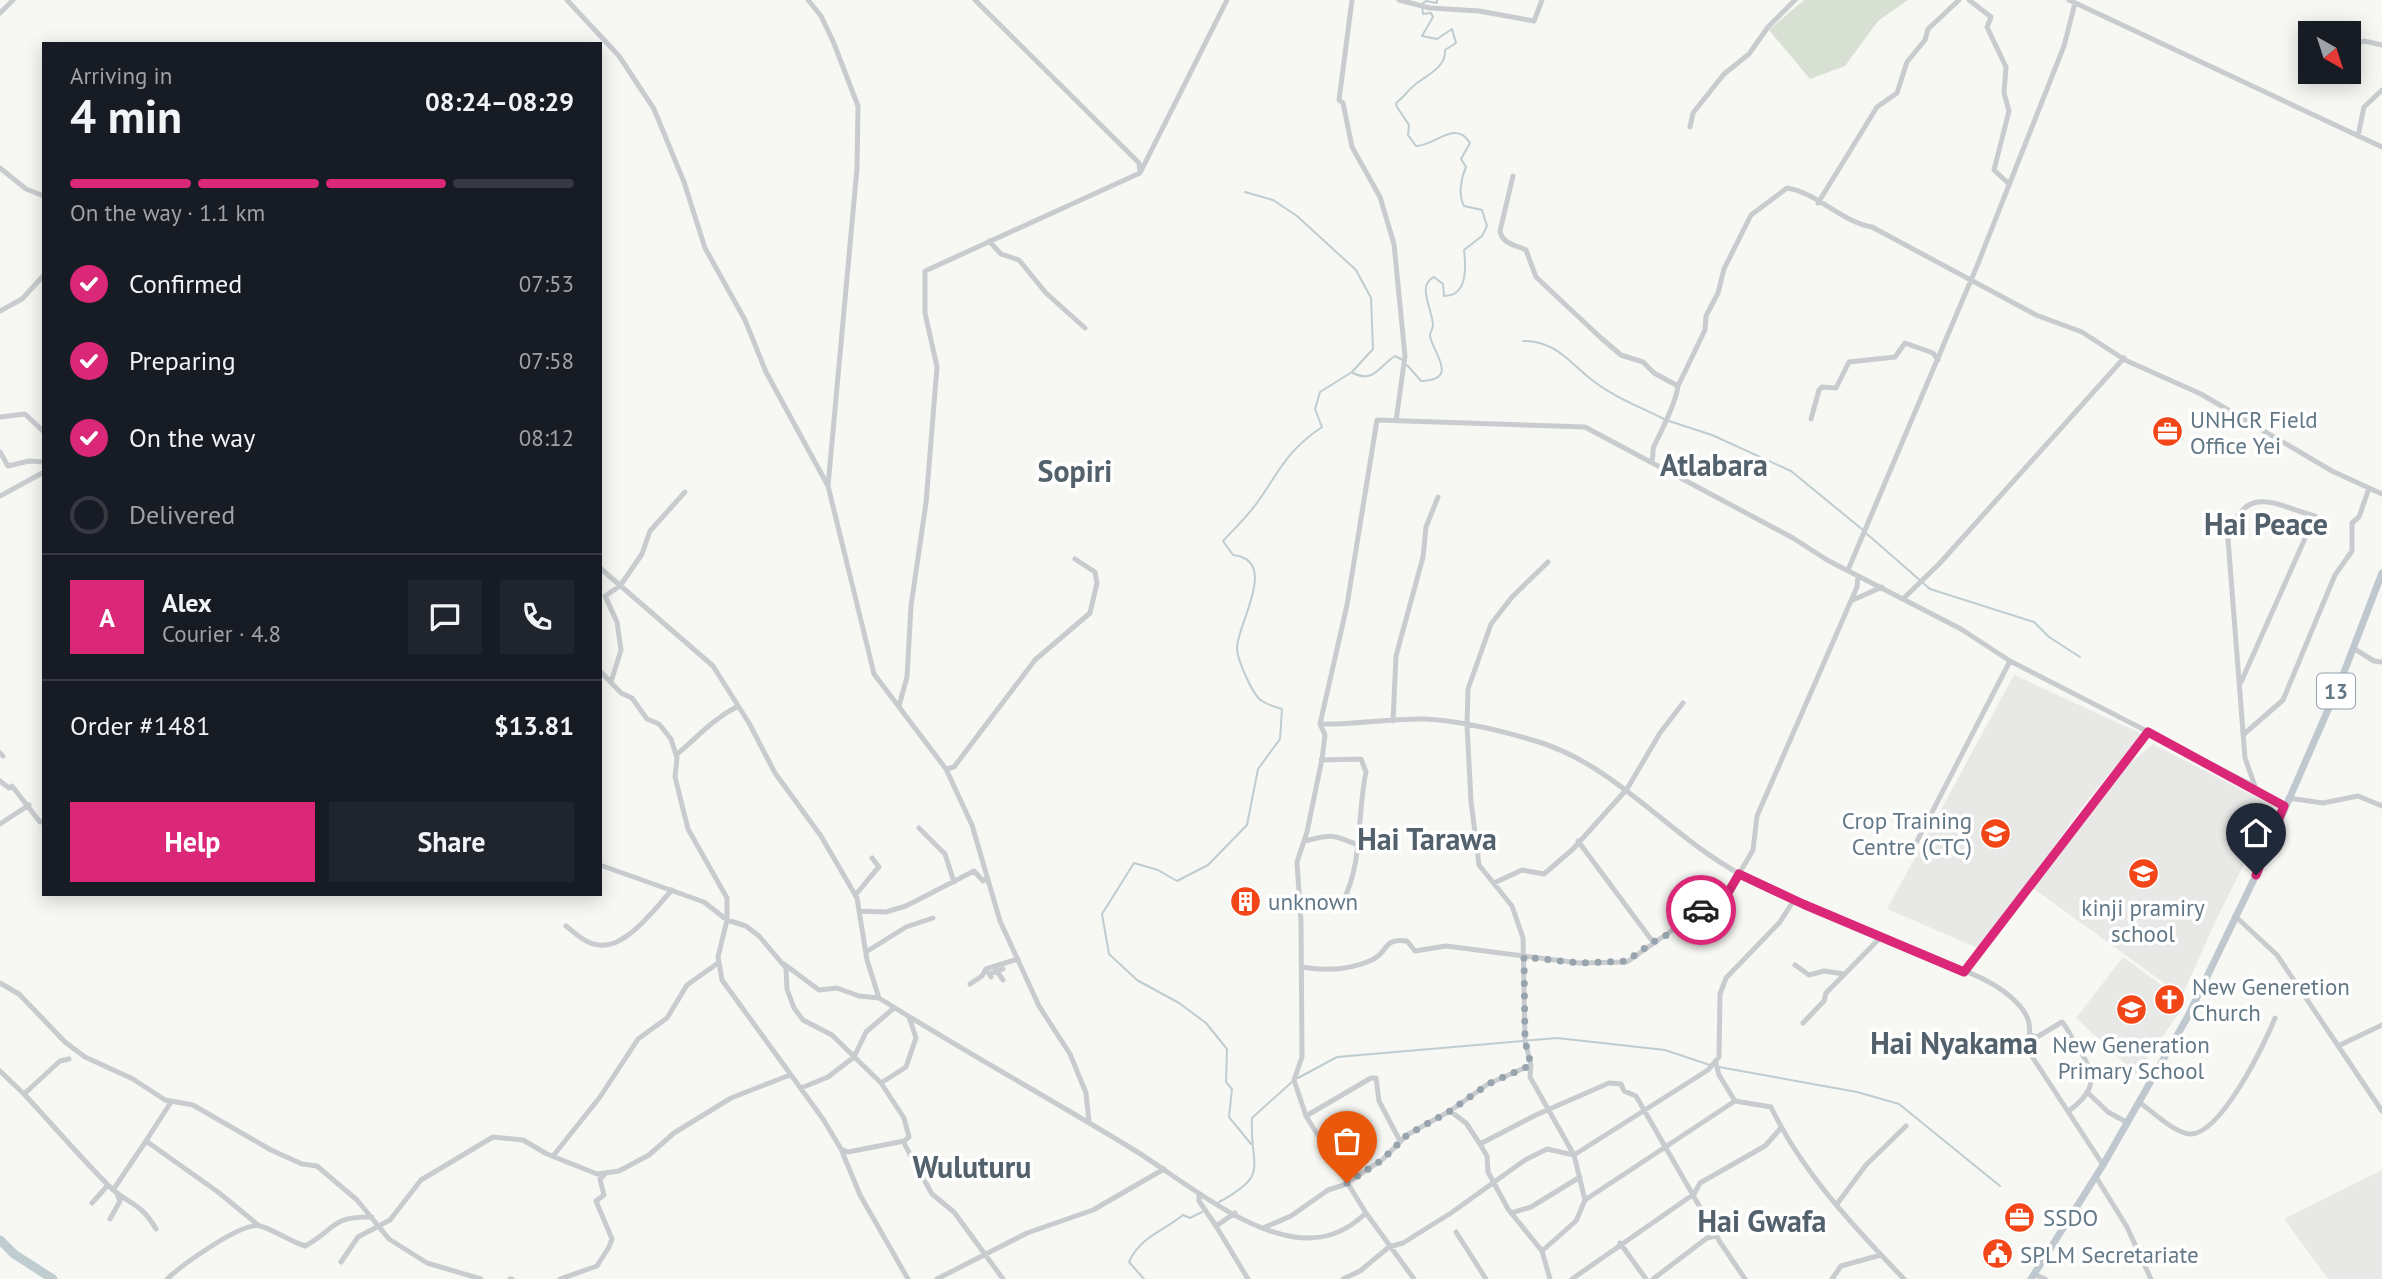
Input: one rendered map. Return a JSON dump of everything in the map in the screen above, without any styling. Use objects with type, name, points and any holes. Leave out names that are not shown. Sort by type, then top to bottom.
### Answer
[{"type":"main road","name":"13","points":[[2032,1277],[2104,1165],[2188,1018],[2288,798],[2353,648],[2382,573]]},
{"type":"street","points":[[0,13],[13,0]]},
{"type":"street","points":[[567,0],[619,56],[653,109],[684,181],[705,248],[745,320],[766,372],[828,486],[874,674],[946,769],[972,825],[1000,921],[1039,1006],[1070,1054],[1086,1093],[1089,1122]]},
{"type":"street","points":[[808,0],[821,16],[844,66],[858,106],[860,131],[828,486]]},
{"type":"street","points":[[975,0],[1139,163],[1140,173]]},
{"type":"street","points":[[899,706],[907,677],[911,606],[926,503],[937,367],[925,313],[925,271],[1140,173],[1227,0]]},
{"type":"street","points":[[1352,0],[1339,100],[1346,113],[1352,148],[1380,197],[1394,244],[1405,358],[1396,421]]},
{"type":"street","points":[[1399,0],[1430,8],[1479,11],[1534,21],[1542,0]]},
{"type":"street","points":[[1690,127],[1693,113],[1724,74],[1749,54],[1768,27],[1795,0]]},
{"type":"street","points":[[1818,202],[1877,107],[1897,93],[1907,62],[1925,40],[1928,29],[1959,0]]},
{"type":"street","points":[[1969,0],[1991,18],[1987,27],[1995,49],[2006,67],[2004,93],[2009,111],[1994,170],[2008,183]]},
{"type":"street","points":[[1848,570],[1938,360],[2064,47],[2072,1],[2382,146]]},
{"type":"street","points":[[2361,42],[2382,45]]},
{"type":"street","points":[[2358,136],[2364,107],[2382,90]]},
{"type":"street","points":[[0,168],[26,189],[42,195]]},
{"type":"street","points":[[1513,176],[1500,231],[1502,237],[1511,247],[1526,250],[1536,277],[1621,355],[1643,362],[1654,373],[1678,386]]},
{"type":"street","points":[[1651,462],[1654,446],[1678,386],[1705,330],[1706,316],[1718,293],[1724,269],[1751,215],[1787,188],[1813,197],[1818,202],[1889,235],[2036,315],[2082,332],[2124,358],[2202,394],[2322,466],[2382,494]]},
{"type":"street","points":[[989,241],[1001,254],[1019,260],[1046,293],[1085,328]]},
{"type":"street","points":[[0,311],[22,299],[42,277]]},
{"type":"street","points":[[1811,419],[1819,390],[1822,387],[1834,390],[1849,362],[1867,363],[1895,357],[1905,342],[1933,353],[1938,360]]},
{"type":"street","points":[[1903,599],[1905,593],[1940,563],[2124,358]]},
{"type":"street","points":[[0,416],[25,414],[42,430]]},
{"type":"street","points":[[1414,1279],[1366,1213],[1306,1116],[1294,1080],[1302,1057],[1302,967],[1297,862],[1321,760],[1325,735],[1320,724],[1347,605],[1377,420],[1585,426],[1987,644],[2010,661],[2284,806]]},
{"type":"street","points":[[0,452],[8,467],[29,461],[42,462]]},
{"type":"street","points":[[0,496],[42,472]]},
{"type":"street","points":[[2243,736],[2283,700],[2334,575],[2352,551],[2352,523],[2359,517],[2369,488]]},
{"type":"street","points":[[611,682],[621,650],[617,622],[605,596],[620,586],[642,554],[650,531],[685,492]]},
{"type":"street","points":[[1393,721],[1396,656],[1423,557],[1426,527],[1438,497]]},
{"type":"street","points":[[2241,682],[2315,516],[2275,501],[2265,500],[2244,507],[2234,520],[2228,539],[2245,758],[2256,789]]},
{"type":"street","points":[[946,769],[954,767],[1035,660],[1090,613],[1097,583],[1095,572],[1075,559]]},
{"type":"street","points":[[1548,562],[1512,597],[1491,624],[1468,690],[1471,801],[1479,865],[1518,919],[1524,957],[1525,1041],[1531,1065],[1530,1077],[1550,1108],[1550,1115],[1574,1155],[1586,1200]]},
{"type":"street","points":[[602,570],[713,666],[775,773],[821,836],[855,895],[866,952],[879,998]]},
{"type":"street","points":[[1302,967],[1350,968],[1375,959],[1390,941],[1395,940],[1407,942],[1415,951],[1446,946],[1494,950],[1524,957],[1612,964],[1638,956],[1653,942],[1673,932],[1700,910],[1725,898],[1756,841],[1757,816],[1850,603],[1858,576]]},
{"type":"street","points":[[1850,603],[1857,597],[1882,587]]},
{"type":"street","points":[[2353,648],[2374,661],[2382,662]]},
{"type":"street","points":[[1914,847],[2010,661]]},
{"type":"street","points":[[602,673],[621,693],[632,698],[647,719],[664,729],[676,755],[675,777],[688,829],[725,889],[727,920],[719,963],[722,980],[801,1088],[841,1149],[860,1195],[908,1279]]},
{"type":"street","points":[[1494,883],[1522,870],[1544,874],[1560,862],[1627,789],[1660,733],[1683,703]]},
{"type":"street","points":[[676,755],[693,742],[705,726],[738,706]]},
{"type":"street","points":[[1320,724],[1429,720],[1467,725],[1549,747],[1627,789],[1665,822],[1739,874],[1794,901],[1964,972],[2015,1000],[2029,1020],[2033,1058],[2104,1165]]},
{"type":"street","points":[[1964,972],[2148,732]]},
{"type":"street","points":[[1300,902],[1321,909],[1343,901],[1349,892],[1358,845],[1366,772],[1361,759],[1321,760]]},
{"type":"street","points":[[1,783],[9,788],[12,786],[42,822]]},
{"type":"street","points":[[2288,798],[2323,803],[2358,796],[2382,806]]},
{"type":"street","points":[[0,824],[29,805]]},
{"type":"street","points":[[919,828],[945,854],[954,881]]},
{"type":"street","points":[[1304,841],[1321,835],[1336,836],[1358,845]]},
{"type":"street","points":[[1578,841],[1653,942]]},
{"type":"street","points":[[855,895],[879,867],[872,858]]},
{"type":"street","points":[[602,866],[704,902],[727,920],[746,926],[759,936],[783,964],[819,989],[837,988],[859,996],[879,998],[1089,1122],[1164,1169],[1199,1195],[1263,1228],[1292,1237],[1336,1235],[1352,1226],[1366,1213]]},
{"type":"street","points":[[859,911],[886,912],[896,909],[974,871],[983,881],[987,877]]},
{"type":"street","points":[[566,926],[584,940],[601,946],[611,943],[649,918],[672,890]]},
{"type":"street","points":[[1735,1101],[1718,1075],[1716,1063],[1721,1041],[1720,994],[1732,968],[1780,922],[1794,901]]},
{"type":"street","points":[[2235,916],[2277,955],[2382,1111]]},
{"type":"street","points":[[866,952],[906,927],[933,918]]},
{"type":"street","points":[[1803,1023],[1844,974],[1881,937]]},
{"type":"street","points":[[970,984],[1018,959]]},
{"type":"street","points":[[553,1156],[600,1097],[638,1039],[667,1018],[687,985],[719,963]]},
{"type":"street","points":[[783,964],[794,1009],[803,1020],[832,1035],[881,1083],[907,1124],[909,1137],[904,1141],[848,1153],[841,1149]]},
{"type":"street","points":[[1795,965],[1809,975],[1824,971],[1844,974]]},
{"type":"street","points":[[989,973],[1000,970],[1003,980]]},
{"type":"street","points":[[0,983],[19,994],[74,1049],[171,1102],[192,1105],[271,1150],[302,1164],[317,1166],[372,1217],[377,1227],[389,1239],[427,1263],[481,1279]]},
{"type":"street","points":[[801,1088],[828,1077],[854,1057],[866,1032],[894,1008]]},
{"type":"street","points":[[881,1083],[906,1066],[916,1038],[909,1017]]},
{"type":"street","points":[[2139,1102],[2184,1132],[2193,1134],[2205,1129],[2219,1115],[2243,1079],[2275,1017]]},
{"type":"street","points":[[2031,1035],[2037,1037],[2065,1024],[2091,1065],[2092,1078],[2087,1092],[2070,1110]]},
{"type":"street","points":[[2338,1046],[2382,1025]]},
{"type":"street","points":[[24,1094],[60,1061],[69,1059]]},
{"type":"street","points":[[1343,1279],[1360,1271],[1389,1247],[1403,1243],[1525,1160],[1547,1149],[1574,1155],[1716,1063]]},
{"type":"street","points":[[1263,1228],[1291,1216],[1328,1190],[1347,1183],[1382,1160],[1400,1141],[1488,1084],[1531,1065]]},
{"type":"street","points":[[0,1071],[112,1189],[120,1201],[110,1219]]},
{"type":"street","points":[[341,1262],[359,1237],[390,1220],[421,1180],[493,1137],[523,1140],[597,1174],[608,1173],[638,1162],[674,1133],[731,1098],[790,1075]]},
{"type":"street","points":[[1306,1116],[1371,1078],[1376,1078],[1379,1101],[1400,1141]]},
{"type":"street","points":[[1480,1144],[1550,1108],[1609,1083],[1621,1084],[1624,1091],[1636,1096],[1716,1236],[1745,1279]]},
{"type":"street","points":[[2087,1092],[2108,1112],[2128,1122]]},
{"type":"street","points":[[1542,1251],[1576,1221],[1586,1200],[1735,1101],[1771,1107],[1806,1169],[1904,1279]]},
{"type":"street","points":[[92,1203],[98,1193],[112,1189],[171,1102]]},
{"type":"street","points":[[1450,1111],[1466,1123],[1480,1144],[1494,1183],[1511,1213],[1542,1251],[1550,1279]]},
{"type":"street","points":[[1837,1204],[1866,1164],[1906,1126]]},
{"type":"street","points":[[1572,1279],[1694,1194],[1700,1183],[1765,1146],[1781,1128]]},
{"type":"street","points":[[146,1141],[218,1192],[256,1223],[305,1246],[333,1223],[353,1216],[372,1217]]},
{"type":"street","points":[[904,1141],[932,1194],[954,1212],[1003,1279]]},
{"type":"street","points":[[937,1279],[1027,1233],[1093,1210],[1164,1169]]},
{"type":"street","points":[[560,1279],[597,1266],[609,1247],[612,1240],[596,1201],[604,1195],[600,1179],[608,1173]]},
{"type":"street","points":[[1511,1213],[1531,1207],[1580,1177]]},
{"type":"street","points":[[2096,1177],[2127,1227],[2151,1279]]},
{"type":"street","points":[[112,1189],[136,1203],[156,1229]]},
{"type":"street","points":[[1199,1195],[1246,1278]]},
{"type":"street","points":[[1216,1226],[1235,1213]]},
{"type":"street","points":[[167,1279],[213,1246],[256,1223]]},
{"type":"street","points":[[1456,1232],[1486,1279]]},
{"type":"street","points":[[1653,1279],[1707,1238],[1716,1236]]},
{"type":"street","points":[[1620,1243],[1646,1279]]},
{"type":"street","points":[[1832,1279],[1841,1266],[1881,1255]]},
{"type":"street","points":[[2032,1277],[2045,1279]]},
{"type":"shaded area","points":[[1804,0],[1908,0],[1878,21],[1845,66],[1810,79],[1769,30]]},
{"type":"shaded area","name":"Crop Training Centre (CTC)","points":[[2014,675],[2142,734],[2086,802],[1980,949],[1887,909]]},
{"type":"shaded area","name":"kinji pramiry school","points":[[2153,744],[2273,806],[2217,918],[2182,996],[2033,888],[2129,764]]},
{"type":"shaded area","name":"New Generation Primary School","points":[[2123,957],[2186,1003],[2136,1074],[2076,1018]]},
{"type":"shaded area","points":[[2382,1170],[2382,1279],[2328,1279],[2284,1219]]},
{"type":"waterway","points":[[1407,365],[1421,381],[1433,379],[1442,371],[1430,336],[1433,326],[1426,286],[1434,277],[1443,284],[1444,296],[1458,291],[1464,279],[1464,250],[1482,236],[1487,226],[1482,210],[1464,206],[1461,197],[1466,167],[1461,159],[1470,143],[1464,136],[1451,133],[1416,146],[1408,135],[1409,125],[1396,103],[1436,69],[1443,61],[1445,50],[1456,43],[1452,29],[1437,39],[1422,36],[1433,17],[1431,13],[1423,14],[1422,4],[1426,1],[1437,3],[1437,0]]},
{"type":"waterway","points":[[1245,192],[1273,200],[1297,216],[1356,270],[1371,298],[1373,349],[1352,372],[1320,392],[1315,409],[1322,427],[1293,452],[1255,506],[1223,541],[1233,555],[1247,559],[1253,568],[1255,580],[1239,637],[1237,648],[1240,660],[1258,698],[1282,709],[1280,739],[1258,769],[1247,825],[1208,865],[1177,881],[1158,870],[1134,863],[1102,914],[1109,954],[1137,980],[1179,1003],[1206,1023],[1227,1049],[1226,1082],[1232,1089],[1229,1117],[1251,1144]]},
{"type":"waterway","points":[[1523,341],[1553,348],[1600,386],[1664,419]]},
{"type":"waterway","points":[[1353,373],[1360,376],[1372,375],[1395,356],[1403,360]]},
{"type":"waterway","points":[[1669,421],[1712,435],[1791,471],[1863,530]]},
{"type":"waterway","points":[[1867,534],[1930,589],[2034,622],[2049,637],[2080,657]]},
{"type":"waterway","points":[[1298,1078],[1337,1057],[1557,1038],[1665,1050],[1710,1065]]},
{"type":"waterway","points":[[1719,1067],[1857,1092],[1899,1104],[2000,1186]]},
{"type":"waterway","points":[[1219,1202],[1236,1192],[1252,1176],[1252,1118],[1293,1081]]},
{"type":"waterway","points":[[1144,1279],[1129,1262],[1139,1246],[1183,1215],[1190,1218],[1202,1212]]},
{"type":"waterway","points":[[0,1240],[14,1254],[53,1279]]},
{"type":"way so far","points":[[1347,1183],[1382,1160],[1407,1135],[1450,1111],[1488,1084],[1531,1065],[1525,1041],[1524,957],[1579,963],[1612,964],[1627,961],[1638,956],[1653,942],[1673,932],[1701,910]]},
{"type":"place","name":"UNHCR Field Office Yei","points":[[2167,432]]},
{"type":"place","name":"Crop Training Centre (CTC)","points":[[1995,833]]},
{"type":"place","name":"kinji pramiry school","points":[[2143,873]]},
{"type":"place","name":"unknown","points":[[1245,901]]},
{"type":"place","name":"New Generetion Church","points":[[2169,999]]},
{"type":"place","name":"New Generation Primary School","points":[[2131,1010]]},
{"type":"place","name":"SSDO","points":[[2020,1217]]},
{"type":"place","name":"SPLM Secretariate","points":[[1997,1254]]},
{"type":"district","name":"Atlabara","points":[[1714,464]]},
{"type":"district","name":"Sopiri","points":[[1075,470]]},
{"type":"district","name":"Hai Peace","points":[[2266,523]]},
{"type":"district","name":"Hai Tarawa","points":[[1427,838]]},
{"type":"district","name":"Hai Nyakama","points":[[1954,1042]]},
{"type":"district","name":"Wuluturu","points":[[972,1166]]},
{"type":"district","name":"Hai Gwafa","points":[[1762,1220]]},
{"type":"route","points":[[1701,910],[1725,898],[1728,888],[1739,874],[1964,972],[2148,732],[2248,783],[2284,806],[2256,875]]}]
